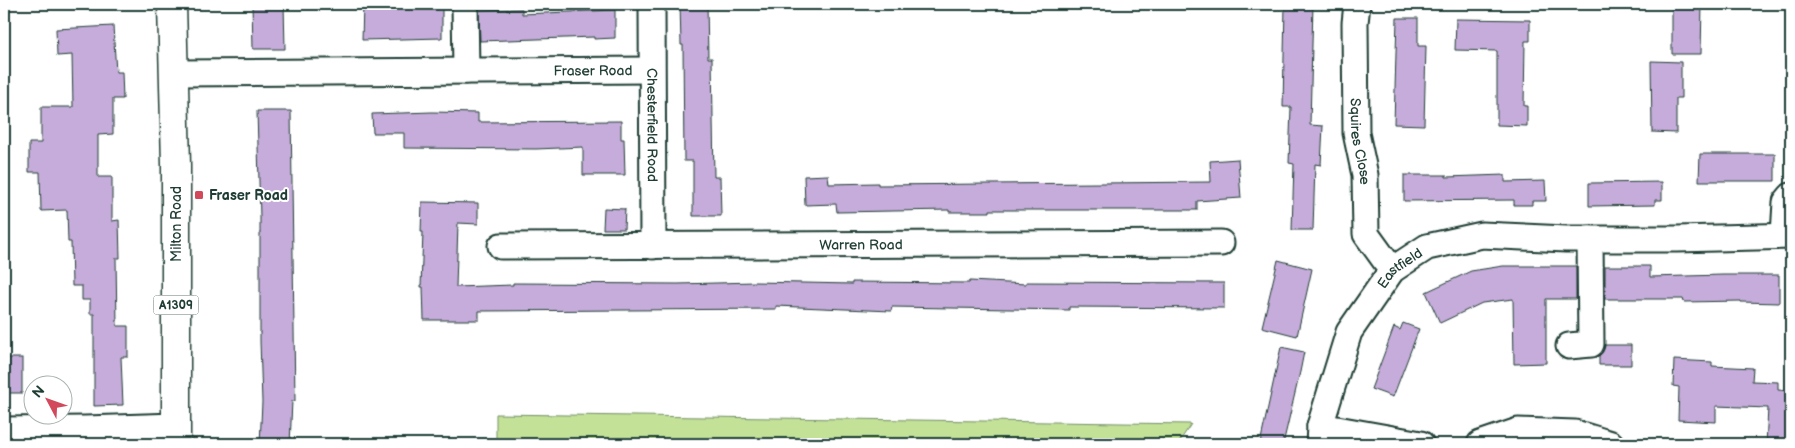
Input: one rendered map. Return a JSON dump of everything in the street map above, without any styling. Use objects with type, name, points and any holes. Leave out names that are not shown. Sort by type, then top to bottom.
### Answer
[{"type":"main road","name":"Milton Road","points":[[172,4],[176,165],[176,435]]},
{"type":"street","points":[[465,4],[466,71]]},
{"type":"street","name":"Chesterfield Road","points":[[652,4],[652,246]]},
{"type":"street","name":"Squires Close","points":[[1357,4],[1355,23],[1356,134],[1365,174],[1366,234],[1392,270]]},
{"type":"street","name":"Fraser Road","points":[[174,73],[651,70]]},
{"type":"street","points":[[1788,236],[1786,202],[1791,196]]},
{"type":"street","name":"Eastfield","points":[[1320,435],[1349,332],[1392,270],[1427,247],[1482,235],[1590,239],[1788,236]]},
{"type":"street","points":[[1569,346],[1591,344],[1590,239]]},
{"type":"street","name":"Warren Road","points":[[501,246],[1221,243]]},
{"type":"street","points":[[4,430],[85,429],[176,435]]},
{"type":"street","points":[[1480,444],[1518,431],[1575,433],[1611,444]]},
{"type":"street","points":[[1320,435],[1421,444]]},
{"type":"green space","points":[[496,414],[1191,424],[1178,444],[496,444]]},
{"type":"building","points":[[252,4],[284,4],[285,49],[253,49]]},
{"type":"building","points":[[363,4],[442,4],[442,38],[362,40]]},
{"type":"building","points":[[680,4],[707,4],[708,58],[712,58],[714,177],[720,177],[721,216],[693,216],[693,161],[684,161],[683,45],[681,45]]},
{"type":"building","points":[[1285,4],[1313,4],[1310,125],[1323,126],[1321,165],[1315,164],[1313,230],[1292,230],[1294,164],[1289,163],[1291,107],[1283,107]]},
{"type":"building","points":[[1672,4],[1702,4],[1701,54],[1672,54]]},
{"type":"building","points":[[522,9],[522,14],[615,10],[615,38],[480,41],[479,10]]},
{"type":"building","points":[[1397,18],[1418,18],[1418,46],[1426,46],[1424,125],[1394,124]]},
{"type":"building","points":[[1456,19],[1530,20],[1530,41],[1525,41],[1524,106],[1527,106],[1527,126],[1497,125],[1497,51],[1455,50]]},
{"type":"building","points":[[113,26],[116,72],[122,72],[123,99],[113,99],[113,134],[98,135],[98,177],[112,177],[112,221],[119,220],[120,258],[116,258],[117,326],[128,326],[128,357],[121,357],[123,405],[94,406],[94,314],[90,314],[90,300],[82,300],[82,286],[72,286],[71,242],[68,242],[67,210],[41,211],[40,172],[29,172],[29,143],[41,143],[41,107],[73,107],[72,55],[57,56],[56,29]]},
{"type":"building","points":[[1651,61],[1681,62],[1681,98],[1676,98],[1676,133],[1652,132]]},
{"type":"building","points":[[257,111],[291,111],[295,401],[292,401],[290,444],[260,444],[262,402]]},
{"type":"building","points":[[478,113],[478,122],[621,121],[621,139],[624,139],[625,175],[583,175],[583,147],[536,149],[404,148],[404,133],[373,133],[372,114]]},
{"type":"building","points":[[1700,154],[1775,154],[1775,181],[1699,181]]},
{"type":"building","points":[[1238,159],[1241,198],[1197,201],[1197,210],[837,212],[836,204],[805,205],[804,176],[828,175],[829,184],[878,183],[878,185],[1211,182],[1210,161]]},
{"type":"building","points":[[1404,175],[1446,175],[1446,177],[1505,175],[1505,182],[1545,181],[1546,201],[1532,201],[1532,205],[1514,205],[1514,200],[1404,201]]},
{"type":"building","points":[[1662,182],[1662,200],[1655,200],[1655,205],[1589,206],[1589,183]]},
{"type":"building","points":[[422,202],[478,203],[478,224],[458,223],[456,287],[513,285],[513,283],[678,284],[755,282],[852,284],[852,282],[969,283],[970,281],[1026,284],[1026,282],[1224,283],[1224,308],[1069,307],[1069,310],[892,307],[891,311],[776,306],[776,309],[479,311],[479,320],[424,320],[423,287],[421,287]]},
{"type":"building","points":[[604,208],[625,209],[624,229],[603,229]]},
{"type":"building","points":[[1278,260],[1312,269],[1297,336],[1262,327]]},
{"type":"building","points":[[1503,266],[1576,266],[1576,299],[1546,299],[1546,363],[1514,364],[1513,299],[1482,303],[1440,323],[1426,292],[1471,271]]},
{"type":"building","points":[[1605,266],[1650,266],[1650,277],[1779,275],[1779,303],[1741,301],[1684,302],[1683,299],[1605,299]]},
{"type":"building","points":[[1403,323],[1419,329],[1393,397],[1371,389],[1394,327],[1400,330]]},
{"type":"building","points":[[1605,345],[1631,345],[1631,365],[1599,365],[1599,356]]},
{"type":"building","points":[[1281,347],[1304,352],[1300,372],[1283,444],[1260,444]]},
{"type":"building","points":[[4,358],[22,358],[22,393],[4,393]]},
{"type":"building","points":[[1674,360],[1712,362],[1712,366],[1753,368],[1752,381],[1778,382],[1778,390],[1791,391],[1791,444],[1766,444],[1768,408],[1716,406],[1716,422],[1678,420],[1679,387],[1673,386]]},
{"type":"place","name":"Fraser Road","points":[[199,195]]}]
